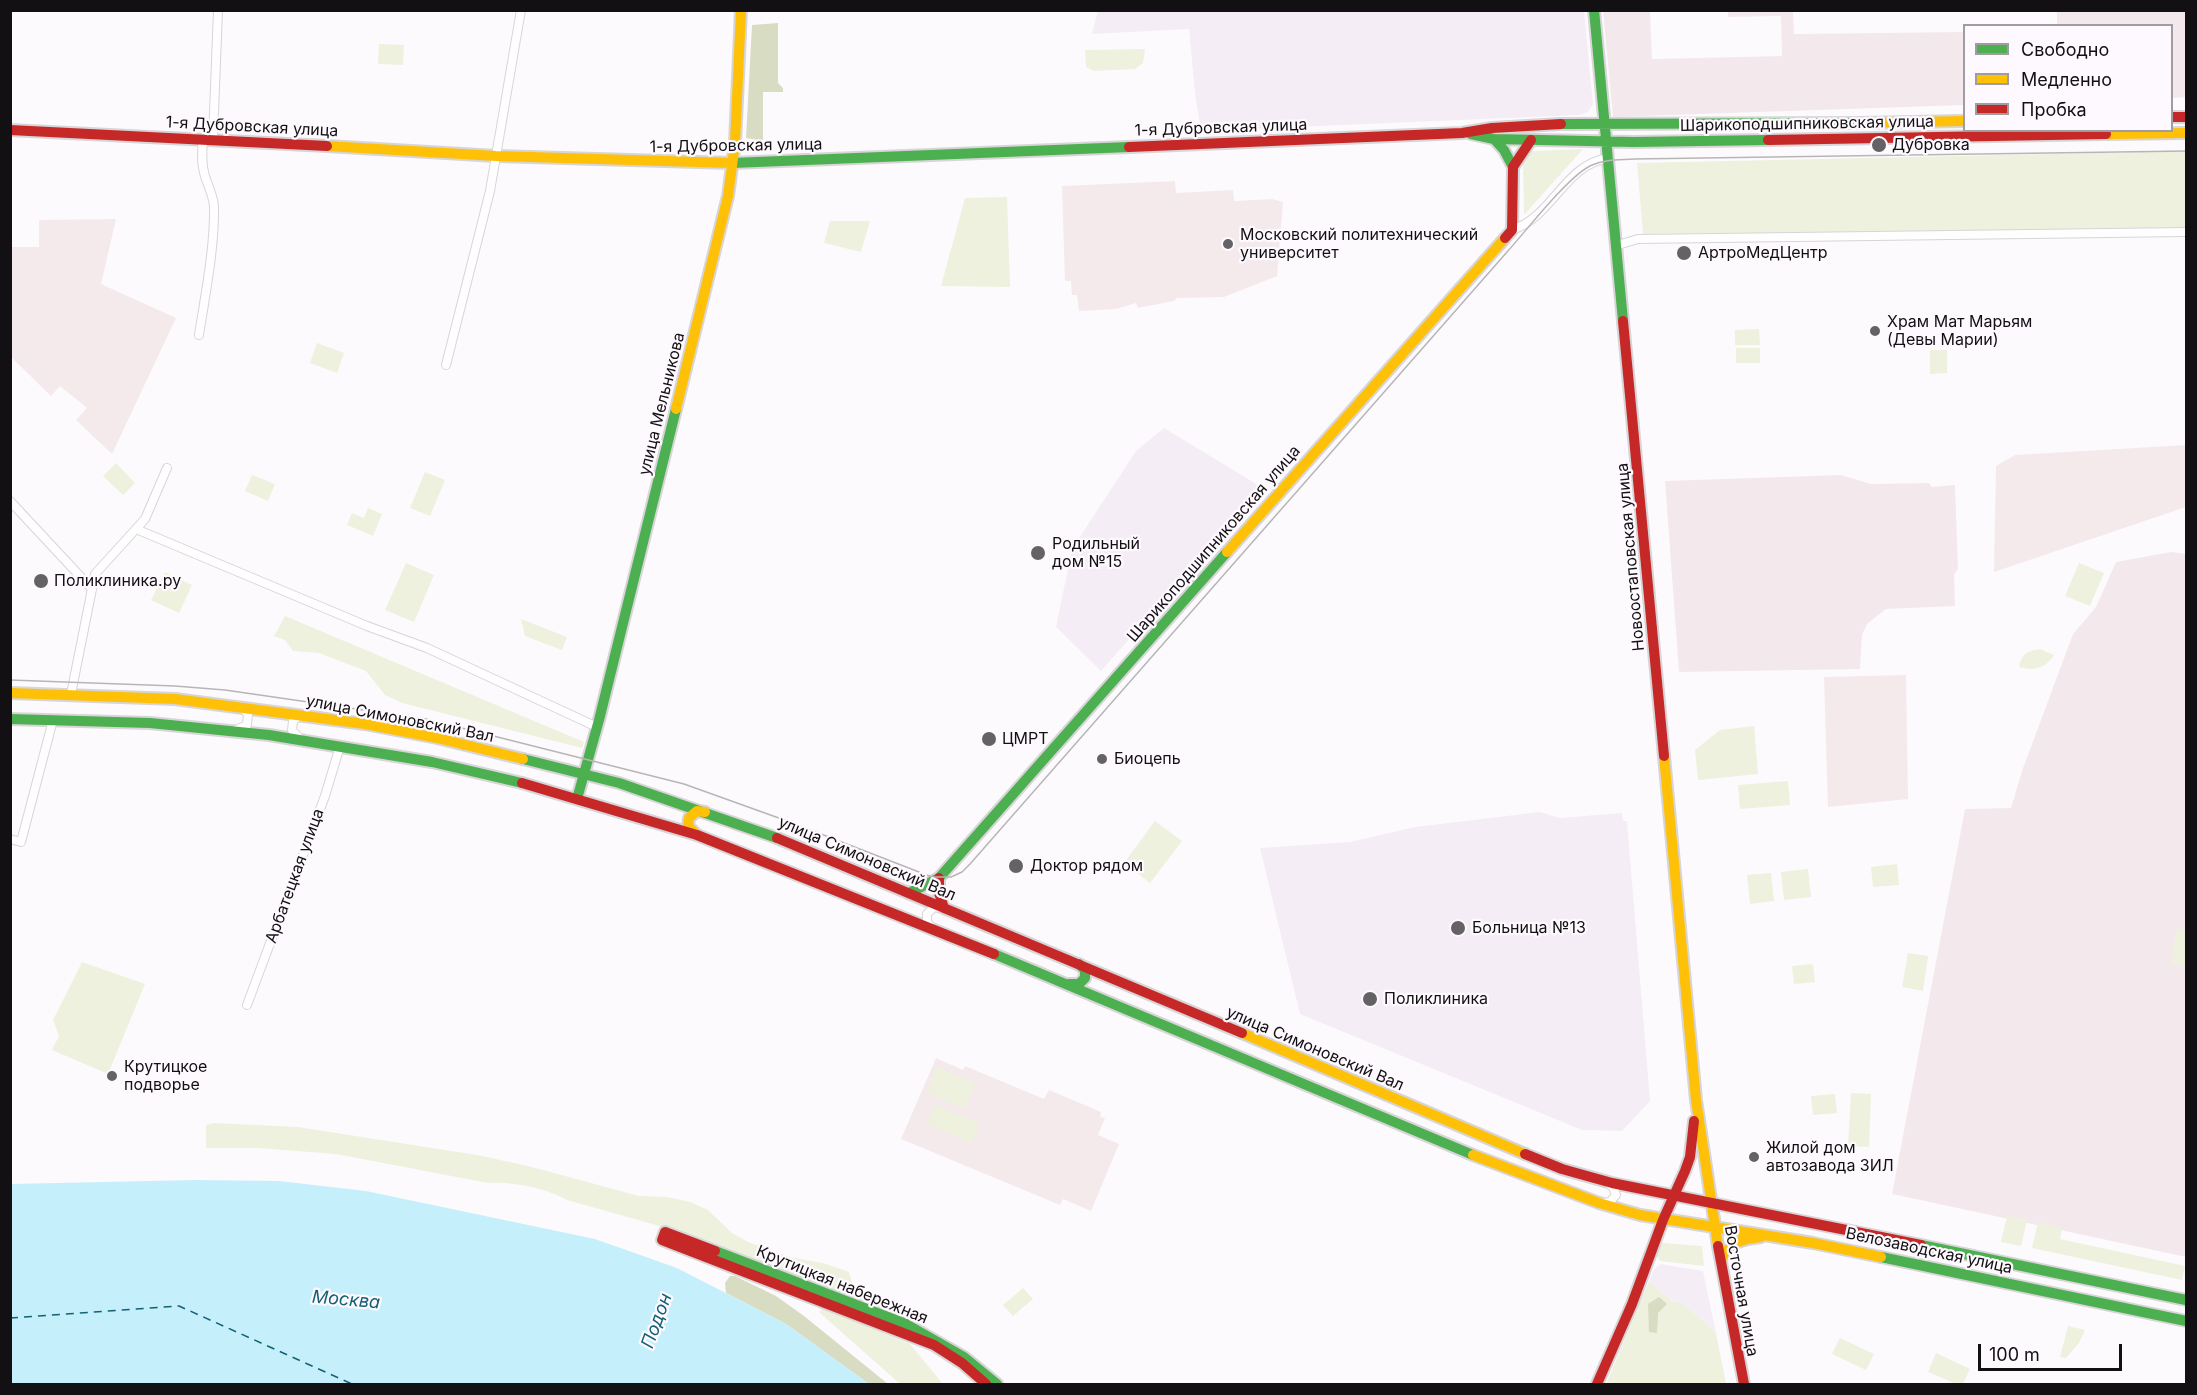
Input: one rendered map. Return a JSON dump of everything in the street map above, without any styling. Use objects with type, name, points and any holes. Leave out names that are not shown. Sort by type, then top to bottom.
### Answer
[{"type":"main road","name":"улица Мельникова","points":[[577,799],[597,727],[728,196],[733,164],[741,10]]},
{"type":"main road","name":"Новоостаповская улица","points":[[1594,10],[1610,158],[1696,1100],[1711,1202]]},
{"type":"main road","name":"Шарикоподшипниковская улица","points":[[1606,125],[1963,121]]},
{"type":"main road","name":"1-я Дубровская улица","points":[[10,130],[496,156],[733,164],[1606,125]]},
{"type":"main road","name":"1-я Дубровская улица","points":[[1462,133],[1494,139],[1608,141]]},
{"type":"main road","name":"Шарикоподшипниковская улица","points":[[1608,141],[2187,133]]},
{"type":"main road","points":[[1494,139],[1504,150],[1513,167],[1512,230]]},
{"type":"main road","points":[[1513,167],[1532,140]]},
{"type":"main road","name":"Шарикоподшипниковская улица","points":[[939,878],[1512,230]]},
{"type":"main road","name":"улица Симоновский Вал","points":[[10,693],[176,699],[234,705],[437,738],[583,773],[766,833],[1562,1169],[1674,1195]]},
{"type":"main road","points":[[10,719],[150,723],[231,730],[303,740],[432,762],[511,780],[577,799],[697,836],[1069,984],[1491,1162],[1599,1203],[1663,1220]]},
{"type":"main road","points":[[697,836],[688,826],[689,818],[697,812],[705,812]]},
{"type":"main road","points":[[909,893],[939,878],[939,893],[944,908]]},
{"type":"main road","points":[[1069,984],[1079,984],[1085,978],[1085,970],[1078,963]]},
{"type":"main road","name":"Новоостаповская улица","points":[[1597,1384],[1632,1304],[1663,1220],[1690,1157],[1696,1100]]},
{"type":"main road","name":"Велозаводская улица","points":[[1674,1195],[2187,1300]]},
{"type":"main road","name":"Восточная улица","points":[[1711,1202],[1743,1384]]},
{"type":"main road","name":"Велозаводская улица","points":[[1663,1220],[1770,1236],[1892,1259],[2187,1321]]},
{"type":"main road","name":"Крутицкая набережная","points":[[986,1384],[962,1363],[934,1345],[663,1236],[906,1324],[964,1358],[997,1384]]},
{"type":"main road","points":[[1721,1260],[1733,1243],[1742,1239],[1770,1236]]},
{"type":"street","points":[[199,335],[206,291],[214,206],[212,192],[204,175],[202,159],[208,139],[218,10]]},
{"type":"street","points":[[446,365],[490,191],[521,10]]},
{"type":"street","name":"Шарикоподшипниковская улица","points":[[1512,230],[1521,228],[1535,218],[1583,166],[1610,158]]},
{"type":"street","points":[[1618,245],[1638,239],[2187,232]]},
{"type":"street","points":[[71,694],[95,574],[145,519],[167,468]]},
{"type":"street","points":[[10,501],[92,589]]},
{"type":"street","points":[[136,529],[367,626],[428,648],[597,727]]},
{"type":"street","points":[[231,730],[243,728],[248,719],[245,710],[234,705]]},
{"type":"street","points":[[303,740],[294,734],[292,726],[300,715],[306,716]]},
{"type":"street","points":[[10,839],[21,842],[53,720]]},
{"type":"street","name":"Арбатецкая улица","points":[[247,1005],[325,796],[340,746]]},
{"type":"street","points":[[934,930],[927,922],[927,914],[934,908],[944,908]]},
{"type":"street","points":[[1599,1203],[1610,1202],[1616,1195],[1613,1187],[1606,1181]]},
{"type":"shaded area","points":[[1098,10],[1584,11],[1593,104],[1588,112],[1579,115],[1201,131],[1189,29],[1092,34]]},
{"type":"shaded area","points":[[1603,11],[1650,11],[1652,59],[1782,56],[1781,16],[1728,17],[1728,11],[1793,11],[1794,34],[1963,32],[1963,105],[1613,117]]},
{"type":"shaded area","points":[[2057,11],[2186,11],[2186,97],[2173,98],[2173,24],[2057,24]]},
{"type":"shaded area","points":[[1175,181],[1176,193],[1233,190],[1234,201],[1272,199],[1283,202],[1277,276],[1224,297],[1177,298],[1174,301],[1138,308],[1136,303],[1116,309],[1079,311],[1077,295],[1072,295],[1071,281],[1065,281],[1062,186]]},
{"type":"shaded area","points":[[116,219],[101,284],[176,318],[112,454],[76,420],[87,408],[60,386],[51,396],[11,357],[10,247],[39,247],[39,220]]},
{"type":"shaded area","points":[[1164,428],[1263,488],[1101,671],[1056,627],[1072,549],[1136,451]]},
{"type":"shaded area","points":[[2186,445],[2186,507],[1994,572],[1996,466],[2015,455]]},
{"type":"shaded area","points":[[1841,475],[1871,484],[1929,483],[1932,487],[1955,485],[1958,569],[1954,574],[1955,606],[1886,609],[1867,624],[1862,635],[1860,669],[1679,672],[1665,481]]},
{"type":"shaded area","points":[[2171,552],[2186,554],[2186,1257],[1892,1194],[1965,809],[2011,808],[2022,771],[2073,634],[2096,607],[2116,562]]},
{"type":"shaded area","points":[[1906,675],[1908,799],[1828,807],[1824,677]]},
{"type":"shaded area","name":"Больница №13","points":[[1540,812],[1560,818],[1622,813],[1623,821],[1627,821],[1650,1101],[1622,1131],[1582,1130],[1300,1014],[1260,848],[1350,842],[1415,827]]},
{"type":"shaded area","points":[[936,1058],[963,1070],[965,1066],[1044,1099],[1049,1090],[1101,1112],[1100,1117],[1105,1118],[1098,1135],[1119,1144],[1091,1211],[1063,1199],[1060,1205],[901,1139]]},
{"type":"shaded area","points":[[1661,1264],[1703,1271],[1716,1333],[1684,1304],[1672,1301],[1649,1281],[1654,1269]]},
{"type":"green space","points":[[778,23],[778,83],[783,88],[783,92],[763,92],[763,141],[746,138],[752,25]]},
{"type":"green space","points":[[379,44],[404,45],[403,65],[378,64]]},
{"type":"green space","points":[[1145,49],[1143,63],[1135,69],[1094,71],[1086,67],[1085,50]]},
{"type":"green space","points":[[1583,149],[1524,215],[1523,163],[1527,154],[1533,151]]},
{"type":"green space","points":[[2186,151],[2186,229],[1643,234],[1637,163]]},
{"type":"green space","points":[[1007,197],[1010,287],[941,286],[965,198]]},
{"type":"green space","points":[[830,221],[870,221],[861,252],[824,243]]},
{"type":"green space","points":[[1759,329],[1760,345],[1735,345],[1735,330]]},
{"type":"green space","points":[[317,343],[344,353],[337,373],[310,363]]},
{"type":"green space","points":[[1736,348],[1760,348],[1760,363],[1736,363]]},
{"type":"green space","points":[[1930,350],[1947,350],[1947,373],[1930,374]]},
{"type":"green space","points":[[116,463],[135,483],[123,495],[103,476]]},
{"type":"green space","points":[[425,472],[445,480],[430,516],[410,508]]},
{"type":"green space","points":[[252,475],[275,484],[268,501],[245,491]]},
{"type":"green space","points":[[368,508],[382,514],[373,536],[347,525],[352,513],[364,518]]},
{"type":"green space","points":[[406,563],[434,575],[414,622],[385,610]]},
{"type":"green space","points":[[2079,563],[2104,573],[2090,606],[2065,596]]},
{"type":"green space","points":[[165,572],[192,585],[179,613],[151,600]]},
{"type":"green space","points":[[285,616],[584,742],[582,748],[402,703],[385,695],[366,671],[319,653],[293,651],[285,640],[274,636]]},
{"type":"green space","points":[[521,619],[567,637],[562,650],[525,636]]},
{"type":"green space","points":[[2040,649],[2054,655],[2043,666],[2034,669],[2019,667],[2025,654]]},
{"type":"green space","points":[[1754,726],[1758,774],[1698,780],[1695,750],[1720,730]]},
{"type":"green space","points":[[1788,781],[1790,805],[1740,809],[1738,785]]},
{"type":"green space","points":[[1155,821],[1182,841],[1150,883],[1124,863]]},
{"type":"green space","points":[[1897,864],[1899,885],[1873,887],[1871,867]]},
{"type":"green space","points":[[1808,869],[1811,897],[1784,900],[1781,872]]},
{"type":"green space","points":[[1771,873],[1774,901],[1750,904],[1747,875]]},
{"type":"green space","points":[[2177,929],[2186,930],[2186,966],[2171,963]]},
{"type":"green space","points":[[1908,953],[1928,956],[1923,991],[1902,987]]},
{"type":"green space","points":[[82,962],[145,984],[108,1074],[52,1050],[59,1036],[53,1020]]},
{"type":"green space","points":[[1813,964],[1815,982],[1794,984],[1792,966]]},
{"type":"green space","points":[[937,1067],[975,1083],[965,1109],[927,1093]]},
{"type":"green space","points":[[1851,1093],[1871,1094],[1869,1147],[1848,1146]]},
{"type":"green space","points":[[1835,1094],[1837,1113],[1813,1115],[1811,1096]]},
{"type":"green space","points":[[935,1105],[979,1124],[971,1143],[927,1124]]},
{"type":"green space","points":[[214,1123],[298,1127],[477,1155],[528,1166],[639,1196],[667,1197],[690,1202],[708,1210],[732,1233],[748,1242],[790,1257],[823,1263],[849,1272],[853,1286],[850,1298],[656,1225],[567,1200],[528,1186],[488,1183],[336,1154],[257,1148],[206,1148],[206,1125]]},
{"type":"green space","points":[[2007,1216],[2027,1220],[2021,1246],[2001,1242]]},
{"type":"green space","points":[[2038,1222],[2062,1228],[2060,1239],[2185,1266],[2182,1280],[2032,1248]]},
{"type":"green space","points":[[1662,1243],[1702,1246],[1704,1266],[1660,1261],[1656,1254]]},
{"type":"green space","points":[[730,1276],[735,1276],[776,1296],[888,1384],[869,1384],[786,1324],[726,1293],[725,1283]]},
{"type":"green space","points":[[1649,1281],[1672,1301],[1684,1304],[1716,1333],[1726,1384],[1606,1384]]},
{"type":"green space","points":[[1023,1288],[1033,1299],[1013,1316],[1003,1305]]},
{"type":"green space","points":[[1659,1297],[1667,1304],[1658,1313],[1657,1333],[1649,1332],[1648,1304]]},
{"type":"green space","points":[[823,1308],[910,1344],[943,1384],[900,1384],[819,1312]]},
{"type":"green space","points":[[2068,1326],[2085,1330],[2079,1343],[2066,1358],[2060,1357]]},
{"type":"green space","points":[[1840,1338],[1874,1354],[1866,1370],[1832,1354]]},
{"type":"green space","points":[[1936,1353],[1970,1369],[1963,1384],[1956,1384],[1928,1372]]},
{"type":"water","points":[[195,1180],[279,1181],[366,1191],[595,1239],[677,1268],[786,1324],[869,1384],[11,1384],[11,1184]]},
{"type":"ferry route","points":[[10,1318],[179,1306],[352,1384]]},
{"type":"tram line","points":[[10,680],[225,690],[426,719],[684,784],[932,877],[951,877],[962,872],[970,864],[1548,204],[1572,180],[1592,165],[1607,161],[1634,159],[2186,151]]},
{"type":"traffic: fast","points":[[1594,10],[1623,321]]},
{"type":"traffic: fast","points":[[1561,124],[1862,123]]},
{"type":"traffic: fast","points":[[1471,134],[1494,139],[1634,142],[1768,140]]},
{"type":"traffic: fast","points":[[1494,139],[1504,150],[1513,167]]},
{"type":"traffic: fast","points":[[732,163],[1129,147]]},
{"type":"traffic: fast","points":[[577,799],[599,720],[676,409]]},
{"type":"traffic: fast","points":[[909,893],[939,878],[1227,552]]},
{"type":"traffic: fast","points":[[10,719],[150,723],[269,735],[432,762],[522,783]]},
{"type":"traffic: fast","points":[[523,759],[619,783],[777,838]]},
{"type":"traffic: fast","points":[[994,954],[1473,1155]]},
{"type":"traffic: fast","points":[[1069,984],[1079,984],[1085,978],[1085,970],[1079,964]]},
{"type":"traffic: fast","points":[[1921,1245],[2186,1300]]},
{"type":"traffic: fast","points":[[715,1251],[906,1324],[964,1357],[997,1384]]},
{"type":"traffic: fast","points":[[1881,1257],[2186,1321]]},
{"type":"traffic: slow","points":[[676,409],[728,196],[735,143],[741,10]]},
{"type":"traffic: slow","points":[[1862,123],[1963,121]]},
{"type":"traffic: slow","points":[[2106,134],[2186,133]]},
{"type":"traffic: slow","points":[[327,146],[496,156],[732,163]]},
{"type":"traffic: slow","points":[[1227,552],[1505,238]]},
{"type":"traffic: slow","points":[[10,693],[175,699],[365,724],[437,738],[523,759]]},
{"type":"traffic: slow","points":[[1664,756],[1696,1100],[1718,1246]]},
{"type":"traffic: slow","points":[[697,835],[688,826],[689,818],[697,811],[705,812]]},
{"type":"traffic: slow","points":[[1242,1033],[1525,1154]]},
{"type":"traffic: slow","points":[[1473,1155],[1599,1203],[1640,1215],[1813,1243],[1881,1257]]},
{"type":"traffic: slow","points":[[1721,1260],[1728,1249],[1737,1242],[1761,1237]]},
{"type":"traffic: jam","points":[[2173,117],[2186,117]]},
{"type":"traffic: jam","points":[[1129,147],[1462,133],[1492,128],[1561,124]]},
{"type":"traffic: jam","points":[[10,130],[327,146]]},
{"type":"traffic: jam","points":[[1768,140],[2106,134]]},
{"type":"traffic: jam","points":[[1505,238],[1512,230],[1513,167],[1531,140]]},
{"type":"traffic: jam","points":[[1623,321],[1664,756]]},
{"type":"traffic: jam","points":[[522,783],[697,835],[994,954]]},
{"type":"traffic: jam","points":[[777,838],[1242,1033]]},
{"type":"traffic: jam","points":[[939,878],[939,893],[944,908]]},
{"type":"traffic: jam","points":[[1597,1384],[1632,1304],[1663,1220],[1685,1171],[1690,1157],[1694,1121]]},
{"type":"traffic: jam","points":[[1525,1154],[1562,1169],[1612,1183],[1921,1245]]},
{"type":"traffic: jam","points":[[715,1251],[665,1232],[662,1240],[934,1345],[962,1363],[986,1384]]},
{"type":"traffic: jam","points":[[1718,1246],[1744,1384]]},
{"type":"place","name":"Дубровка","points":[[1879,145]]},
{"type":"place","name":"Московский политехнический университет","points":[[1228,244]]},
{"type":"place","name":"АртроМедЦентр","points":[[1684,253]]},
{"type":"place","name":"Храм Мат Марьям (Девы Марии)","points":[[1875,331]]},
{"type":"place","name":"Родильный дом №15","points":[[1038,553]]},
{"type":"place","name":"Поликлиника.ру","points":[[41,581]]},
{"type":"place","name":"ЦМРТ","points":[[989,739]]},
{"type":"place","name":"Биоцепь","points":[[1102,759]]},
{"type":"place","name":"Доктор рядом","points":[[1016,866]]},
{"type":"place","name":"Больница №13","points":[[1458,928]]},
{"type":"place","name":"Поликлиника","points":[[1370,999]]},
{"type":"place","name":"Крутицкое подворье","points":[[112,1076]]},
{"type":"place","name":"Жилой дом автозавода ЗИЛ","points":[[1754,1157]]},
{"type":"water label","name":"Москва","points":[[346,1300]]},
{"type":"water label","name":"Подон","points":[[657,1321]]}]
